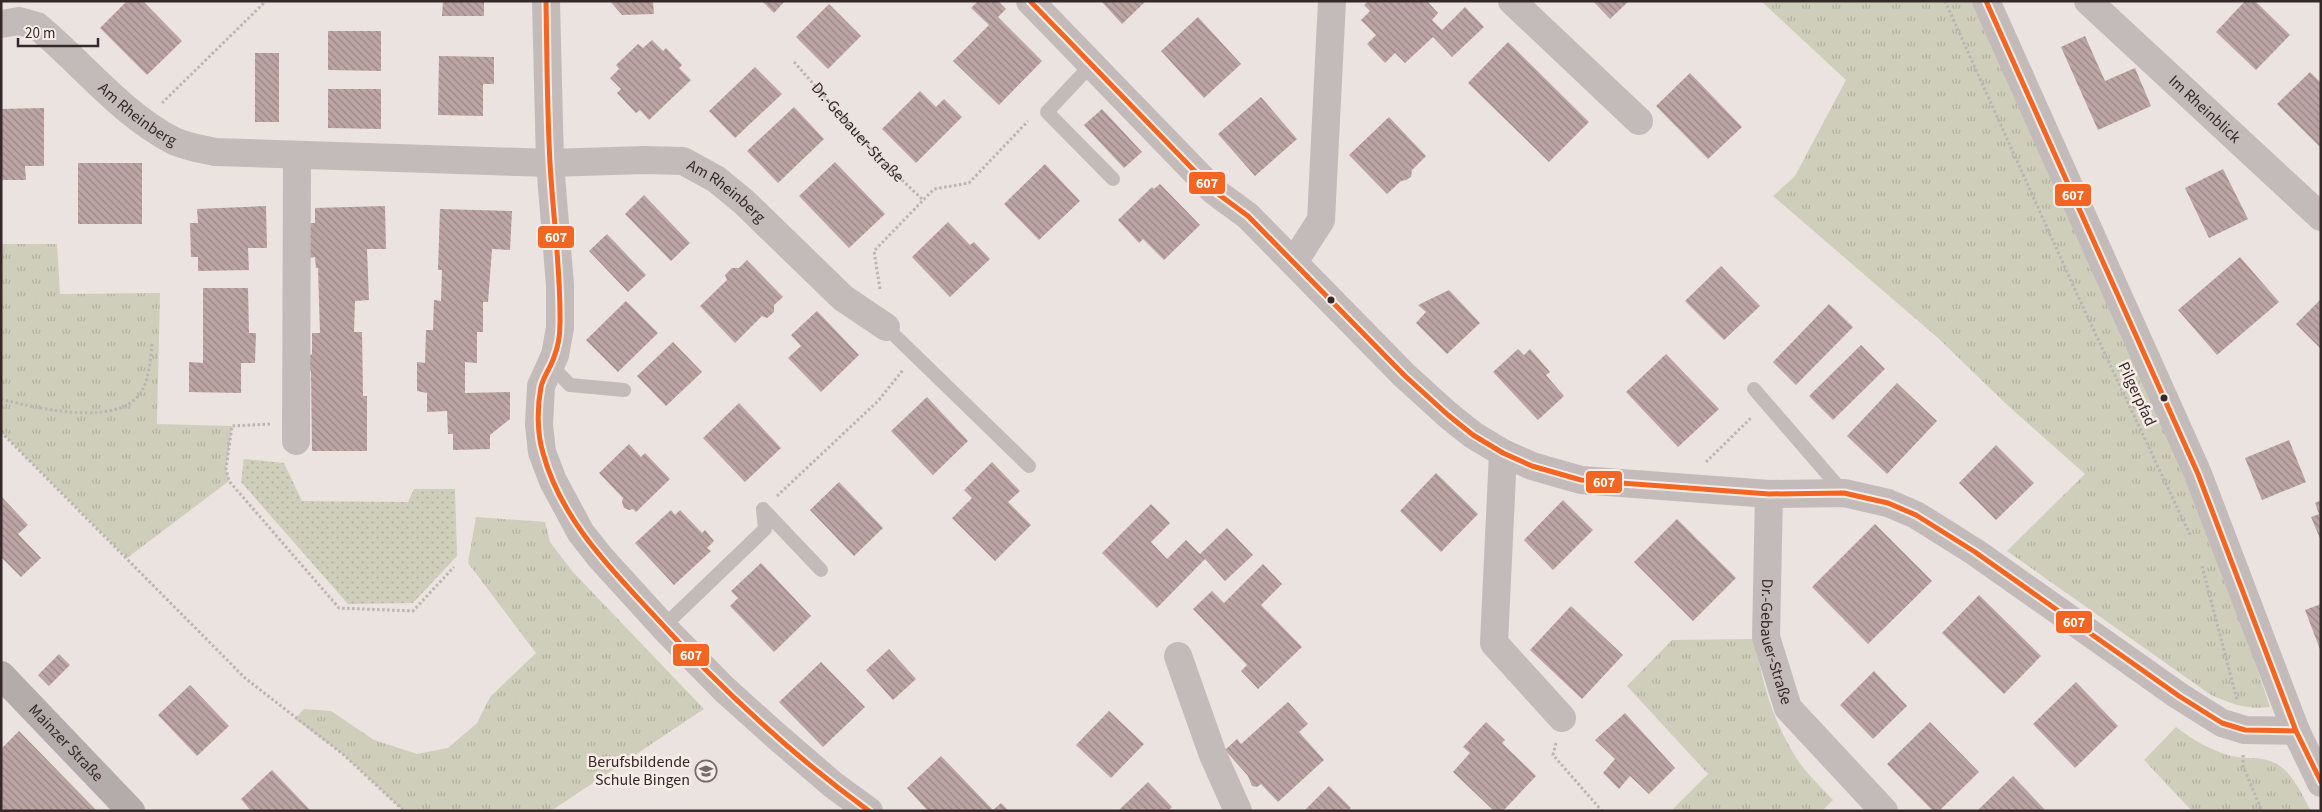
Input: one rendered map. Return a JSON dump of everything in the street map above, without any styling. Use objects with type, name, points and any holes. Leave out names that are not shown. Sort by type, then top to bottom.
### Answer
[{"type":"main road","name":"Mainzer Straße","points":[[1,675],[131,811]]},
{"type":"street","points":[[546,1],[550,163],[560,285],[560,328],[555,355],[541,386],[539,425],[542,452],[553,481],[586,539],[664,626],[724,689],[832,784],[869,811]]},
{"type":"street","points":[[1030,1],[1214,191],[1248,216],[1404,375],[1474,435],[1504,453],[1532,466],[1581,480],[1769,494],[1844,493],[1888,504],[1916,515],[1975,552],[2186,701],[2222,723],[2245,730],[2296,731]]},
{"type":"street","points":[[1294,262],[1321,220],[1332,1]]},
{"type":"street","points":[[1512,1],[1639,121]]},
{"type":"street","points":[[1986,1],[2198,474],[2296,731],[2321,783]]},
{"type":"street","name":"Im Rheinblick","points":[[2088,1],[2321,217]]},
{"type":"street","name":"Am Rheinberg","points":[[2,22],[19,22],[37,26],[144,121],[176,141],[194,148],[215,152],[550,163],[644,160],[683,161],[716,179],[744,202],[843,298],[886,326]]},
{"type":"street","points":[[296,432],[297,155]]},
{"type":"street","points":[[1504,453],[1494,643],[1562,718]]},
{"type":"street","name":"Dr.-Gebauer-Straße","points":[[1769,494],[1766,637],[1788,708],[1884,811]]},
{"type":"street","points":[[1178,656],[1213,754],[1238,811]]},
{"type":"lane","points":[[1092,64],[1047,112],[1113,179]]},
{"type":"lane","name":"Am Rheinberg","points":[[886,326],[1029,466]]},
{"type":"lane","points":[[550,365],[570,385],[624,390]]},
{"type":"lane","points":[[1754,389],[1844,493]]},
{"type":"lane","points":[[763,509],[821,570]]},
{"type":"lane","points":[[664,626],[765,529],[763,509]]},
{"type":"path","points":[[144,121],[266,1]]},
{"type":"path","name":"Pilgerpfad","points":[[1945,1],[2076,292],[2194,544]]},
{"type":"path","name":"Dr.-Gebauer-Straße","points":[[794,62],[882,161],[923,200]]},
{"type":"path","points":[[886,326],[874,251],[934,189],[970,183],[1033,116],[1047,112]]},
{"type":"path","points":[[1,400],[48,410],[105,412],[124,407],[140,394],[148,376],[152,344]]},
{"type":"path","points":[[763,509],[878,401],[915,355]]},
{"type":"path","points":[[1681,486],[1766,403]]},
{"type":"path","points":[[296,432],[232,426],[226,469],[229,481],[339,608],[413,611],[454,567]]},
{"type":"path","points":[[1,432],[245,678],[344,755],[404,811]]},
{"type":"path","points":[[2201,562],[2245,730],[2243,766],[2262,811]]},
{"type":"path","points":[[1562,718],[1553,755],[1602,811]]},
{"type":"green space","points":[[1761,1],[1971,1],[2189,484],[2238,611],[2270,707],[2254,708],[2240,706],[2211,695],[2007,551],[2085,474],[2004,402],[1938,338],[1773,196],[1795,176],[1846,80]]},
{"type":"green space","points":[[1,244],[57,244],[60,294],[160,293],[157,424],[232,426],[226,469],[229,481],[127,558],[1,432]]},
{"type":"green space","points":[[244,459],[284,463],[302,501],[408,502],[414,489],[455,489],[457,556],[413,603],[348,604],[241,482]]},
{"type":"green space","points":[[476,517],[545,522],[550,542],[572,571],[704,709],[551,811],[404,811],[344,755],[295,719],[304,709],[331,711],[374,740],[417,754],[448,748],[477,723],[490,697],[536,653],[468,563]]},
{"type":"green space","points":[[1755,639],[1765,688],[1783,734],[1799,762],[1833,800],[1822,811],[1671,811],[1708,774],[1627,686],[1672,640]]},
{"type":"green space","points":[[2176,727],[2202,744],[2223,754],[2268,760],[2280,766],[2294,781],[2311,811],[2192,811],[2144,760]]},
{"type":"building","points":[[127,1],[143,1],[182,41],[147,75],[100,28]]},
{"type":"building","points":[[443,1],[484,1],[484,16],[442,16]]},
{"type":"building","points":[[610,1],[653,1],[654,14],[622,15]]},
{"type":"building","points":[[762,1],[785,1],[774,13]]},
{"type":"building","points":[[978,1],[998,1],[1006,9],[998,17],[1042,61],[999,105],[953,61],[989,25],[971,8]]},
{"type":"building","points":[[1101,1],[1146,1],[1122,24]]},
{"type":"building","points":[[1368,1],[1427,1],[1438,13],[1432,20],[1442,30],[1465,7],[1484,27],[1452,57],[1433,37],[1405,63],[1395,53],[1385,63],[1367,44],[1376,35],[1361,20],[1370,11],[1364,5]]},
{"type":"building","points":[[1593,1],[1629,1],[1610,19]]},
{"type":"building","points":[[2245,1],[2255,1],[2290,35],[2256,70],[2216,32]]},
{"type":"building","points":[[829,4],[861,36],[828,69],[796,37]]},
{"type":"building","points":[[1198,17],[1241,64],[1204,98],[1161,51]]},
{"type":"building","points":[[328,31],[381,31],[381,71],[328,70]]},
{"type":"building","points":[[2085,36],[2105,81],[2135,68],[2151,106],[2098,130],[2061,47]]},
{"type":"building","points":[[652,40],[663,51],[666,48],[682,65],[679,68],[691,80],[649,120],[640,110],[636,113],[617,93],[621,89],[610,78],[619,69],[616,65],[638,44],[643,48]]},
{"type":"building","points":[[1508,42],[1589,122],[1549,162],[1468,83]]},
{"type":"building","points":[[255,53],[279,53],[279,122],[255,122]]},
{"type":"building","points":[[439,56],[494,57],[494,84],[483,84],[483,116],[438,115]]},
{"type":"building","points":[[755,67],[782,94],[735,138],[709,111]]},
{"type":"building","points":[[2310,72],[2321,83],[2321,148],[2277,104]]},
{"type":"building","points":[[1690,73],[1742,127],[1708,159],[1656,106]]},
{"type":"building","points":[[328,89],[381,89],[381,129],[328,128]]},
{"type":"building","points":[[920,91],[936,107],[944,99],[962,117],[916,163],[882,129]]},
{"type":"building","points":[[1261,97],[1297,139],[1255,176],[1218,134]]},
{"type":"building","points":[[794,107],[824,139],[778,183],[747,151]]},
{"type":"building","points":[[44,108],[44,166],[25,166],[26,180],[1,180],[1,109]]},
{"type":"building","points":[[1102,109],[1142,152],[1124,168],[1084,125]]},
{"type":"building","points":[[1389,117],[1426,156],[1412,170],[1411,177],[1401,181],[1387,194],[1349,155]]},
{"type":"building","points":[[835,162],[885,214],[849,248],[799,196]]},
{"type":"building","points":[[78,163],[142,163],[142,224],[78,224]]},
{"type":"building","points":[[1045,164],[1080,201],[1039,240],[1004,204]]},
{"type":"building","points":[[2223,169],[2248,219],[2209,238],[2185,188]]},
{"type":"building","points":[[1160,184],[1200,225],[1164,260],[1143,239],[1139,243],[1118,220],[1152,187],[1154,189]]},
{"type":"building","points":[[644,195],[690,243],[671,261],[625,214]]},
{"type":"building","points":[[266,206],[267,248],[248,248],[249,270],[198,271],[198,257],[191,257],[190,223],[198,223],[197,209]]},
{"type":"building","points":[[385,206],[386,249],[367,249],[369,300],[355,301],[354,332],[362,332],[363,396],[367,396],[367,451],[312,451],[311,371],[305,366],[306,358],[312,354],[312,333],[320,333],[318,268],[316,268],[315,257],[309,258],[308,223],[315,223],[315,208]]},
{"type":"building","points":[[440,209],[512,211],[510,250],[492,249],[488,302],[483,302],[483,332],[477,332],[477,363],[465,362],[465,393],[510,392],[510,419],[490,435],[490,449],[453,450],[453,434],[448,434],[447,411],[427,412],[427,393],[417,391],[417,362],[425,363],[426,330],[433,330],[434,300],[441,301],[442,270],[438,270]]},
{"type":"building","points":[[948,222],[970,245],[974,242],[990,259],[950,297],[912,257]]},
{"type":"building","points":[[607,234],[646,275],[628,292],[589,251]]},
{"type":"building","points":[[2240,257],[2279,302],[2217,355],[2178,310]]},
{"type":"building","points":[[747,260],[783,297],[774,305],[774,312],[767,318],[762,316],[735,343],[700,306],[727,280],[725,275],[732,268],[739,268]]},
{"type":"building","points":[[1721,266],[1760,306],[1724,340],[1685,301]]},
{"type":"building","points":[[203,288],[248,288],[249,333],[256,333],[255,363],[241,363],[241,393],[189,392],[189,362],[203,363]]},
{"type":"building","points":[[1449,290],[1480,323],[1447,354],[1416,323],[1426,312],[1418,305]]},
{"type":"building","points":[[2321,299],[2321,349],[2296,324]]},
{"type":"building","points":[[626,301],[658,333],[618,372],[586,340]]},
{"type":"building","points":[[1829,304],[1853,327],[1796,385],[1773,362]]},
{"type":"building","points":[[817,311],[859,355],[821,392],[788,358],[801,346],[791,335]]},
{"type":"building","points":[[673,342],[702,372],[666,406],[637,376]]},
{"type":"building","points":[[1861,345],[1885,369],[1833,420],[1809,396]]},
{"type":"building","points":[[1518,349],[1524,355],[1530,349],[1550,372],[1546,375],[1564,396],[1538,420],[1493,372]]},
{"type":"building","points":[[1666,354],[1719,409],[1678,447],[1626,392]]},
{"type":"building","points":[[1897,383],[1937,421],[1887,474],[1847,436]]},
{"type":"building","points":[[927,397],[968,441],[933,475],[891,431]]},
{"type":"building","points":[[739,403],[781,448],[745,482],[703,438]]},
{"type":"building","points":[[2289,440],[2306,482],[2262,500],[2245,458]]},
{"type":"building","points":[[629,444],[641,457],[645,453],[670,479],[636,512],[633,509],[624,508],[623,498],[599,473]]},
{"type":"building","points":[[1996,445],[2034,483],[1996,520],[1959,483]]},
{"type":"building","points":[[992,462],[1020,491],[1008,502],[1031,525],[995,561],[952,518],[972,498],[964,490]]},
{"type":"building","points":[[1436,473],[1478,514],[1441,552],[1400,511]]},
{"type":"building","points":[[839,482],[883,528],[854,556],[810,510]]},
{"type":"building","points":[[1,496],[28,525],[18,534],[41,558],[21,577],[1,557]]},
{"type":"building","points":[[1563,500],[1593,530],[1553,570],[1524,540]]},
{"type":"building","points":[[2321,500],[2321,541],[2311,517],[2319,514],[2315,503]]},
{"type":"building","points":[[1151,504],[1170,523],[1151,542],[1167,559],[1186,540],[1200,554],[1227,528],[1253,555],[1225,581],[1205,559],[1157,608],[1102,553]]},
{"type":"building","points":[[671,510],[675,515],[680,510],[702,533],[705,530],[714,541],[707,548],[711,551],[674,585],[635,543]]},
{"type":"building","points":[[1677,519],[1736,578],[1693,621],[1634,562]]},
{"type":"building","points":[[1875,524],[1932,581],[1868,644],[1812,587]]},
{"type":"building","points":[[761,563],[811,616],[774,652],[730,606],[738,598],[731,591]]},
{"type":"building","points":[[1263,564],[1282,584],[1261,605],[1302,647],[1258,689],[1241,671],[1247,665],[1193,609],[1212,591],[1224,603]]},
{"type":"building","points":[[1979,595],[2041,656],[2004,694],[1942,633]]},
{"type":"building","points":[[2321,604],[2321,652],[2305,610]]},
{"type":"building","points":[[1571,606],[1623,655],[1582,699],[1530,650]]},
{"type":"building","points":[[889,649],[916,679],[893,700],[866,670]]},
{"type":"building","points":[[59,654],[70,665],[49,686],[38,675]]},
{"type":"building","points":[[821,662],[865,707],[823,747],[779,702]]},
{"type":"building","points":[[1874,671],[1907,706],[1873,739],[1840,705]]},
{"type":"building","points":[[2076,682],[2118,726],[2075,768],[2033,724]]},
{"type":"building","points":[[190,685],[229,726],[197,756],[158,715]]},
{"type":"building","points":[[1288,702],[1308,724],[1299,732],[1324,760],[1278,802],[1261,784],[1257,787],[1252,786],[1248,776],[1225,750],[1237,739],[1241,744]]},
{"type":"building","points":[[1109,711],[1144,744],[1111,778],[1076,745]]},
{"type":"building","points":[[1625,713],[1675,768],[1649,794],[1630,776],[1619,789],[1603,773],[1615,759],[1595,740]]},
{"type":"building","points":[[1486,722],[1505,740],[1502,743],[1536,776],[1503,811],[1494,811],[1453,772],[1470,753],[1463,747]]},
{"type":"building","points":[[1930,722],[1979,772],[1939,811],[1933,811],[1887,764]]},
{"type":"building","points":[[19,731],[97,811],[1,811],[1,749]]},
{"type":"building","points":[[941,756],[993,810],[1001,803],[1009,811],[928,811],[907,788]]},
{"type":"building","points":[[272,770],[311,811],[251,811],[241,799]]},
{"type":"building","points":[[2013,776],[2046,811],[1977,811]]},
{"type":"building","points":[[1148,782],[1172,807],[1168,811],[1118,811]]},
{"type":"building","points":[[1329,786],[1351,808],[1348,811],[1304,811]]},
{"type":"transit line","name":"607","points":[[546,1],[549,143],[558,264],[560,324],[555,353],[541,387],[538,420],[541,446],[551,476],[572,518],[600,556],[673,637],[781,741],[869,811]]},
{"type":"transit line","name":"607","points":[[1030,1],[1214,191],[1248,216],[1404,375],[1473,435],[1503,453],[1532,466],[1581,480],[1769,494],[1844,493],[1888,503],[1916,515],[1975,552],[2179,696],[2222,723],[2245,730],[2296,731]]},
{"type":"transit line","name":"607","points":[[1986,1],[2198,474],[2296,731],[2321,782]]},
{"type":"place","name":"Berufsbildende Schule Bingen","points":[[706,771]]}]
